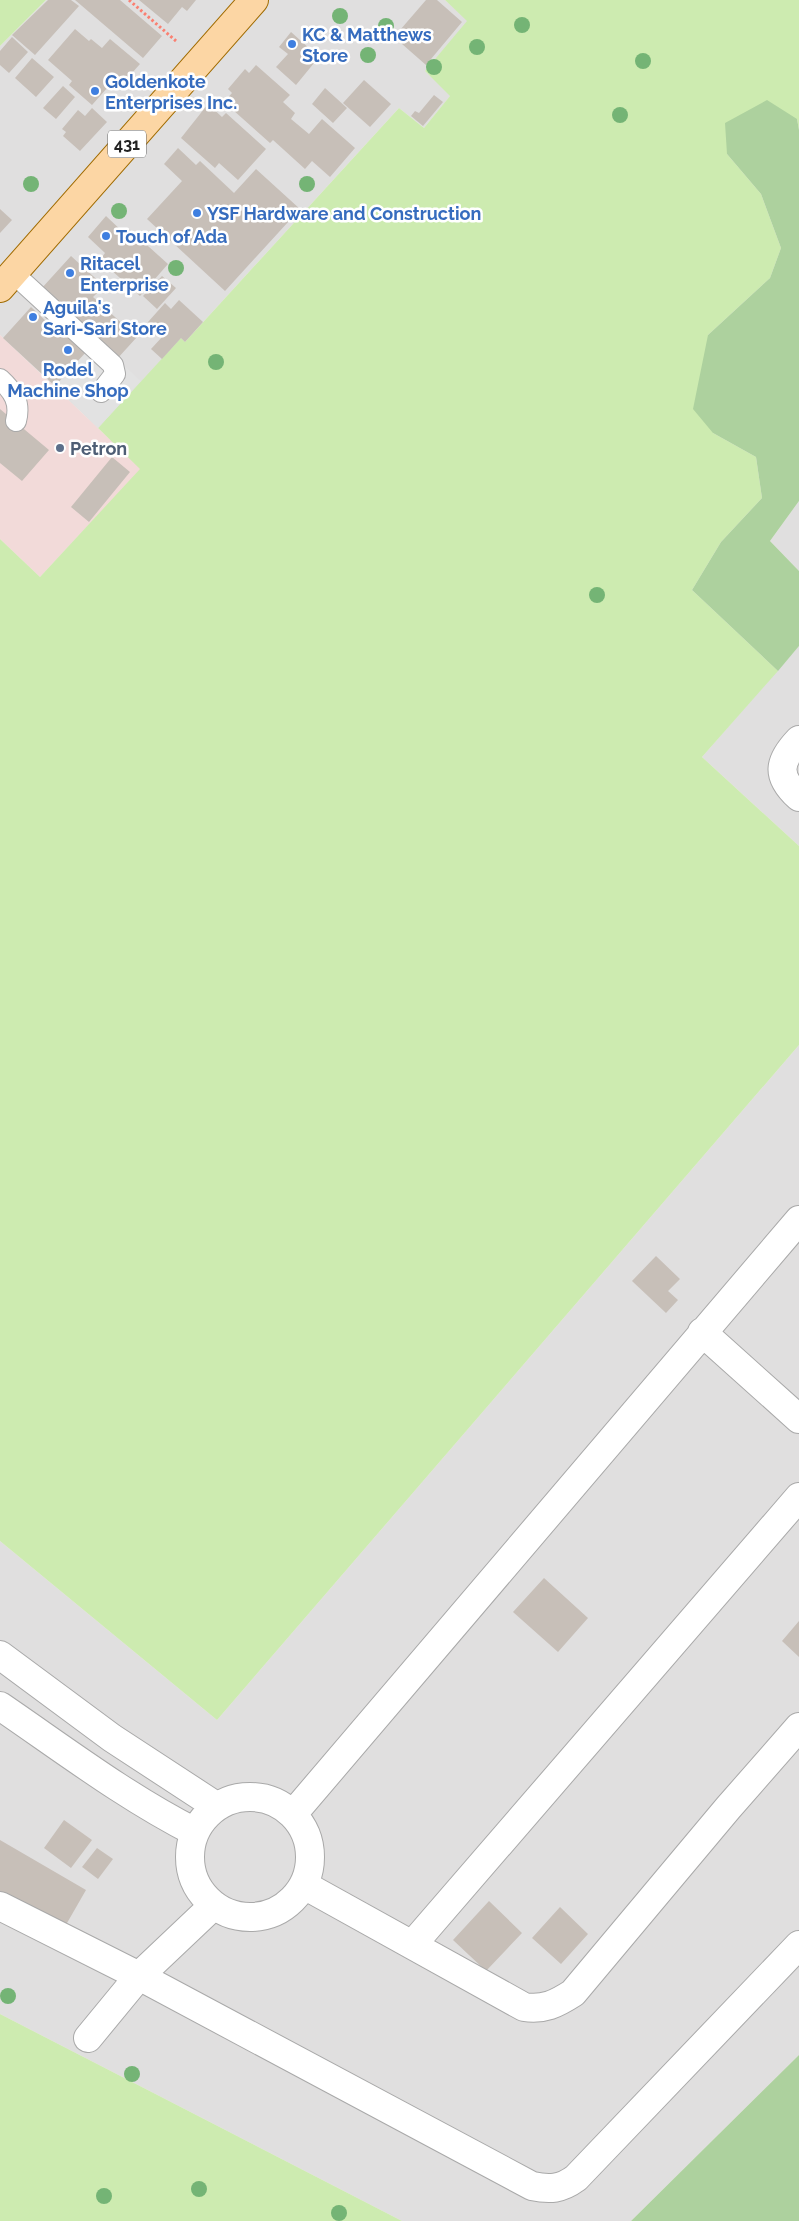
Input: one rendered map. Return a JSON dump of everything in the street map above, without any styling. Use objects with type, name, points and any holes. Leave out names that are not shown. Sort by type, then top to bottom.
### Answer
[{"type":"main road","name":"431","points":[[6,281],[254,0]]},
{"type":"street","points":[[799,740],[783,760],[782,772],[790,790],[799,798]]},
{"type":"street","points":[[293,1814],[799,1220]]},
{"type":"street","points":[[702,1332],[799,1419]]},
{"type":"street","points":[[413,1944],[799,1497]]},
{"type":"street","points":[[0,1655],[112,1738],[216,1806]]},
{"type":"street","points":[[0,1706],[128,1793],[167,1818],[195,1832]]},
{"type":"street","points":[[304,1885],[524,2007],[536,2008],[553,2005],[573,1993],[728,1808],[799,1727]]},
{"type":"street","points":[[248,1796],[264,1798],[280,1804],[293,1814],[306,1834],[311,1855],[309,1871],[304,1885],[293,1899],[280,1910],[264,1916],[246,1917],[229,1914],[214,1905],[202,1893],[194,1880],[190,1864],[190,1848],[195,1832],[203,1818],[216,1806],[231,1799],[248,1796]]},
{"type":"street","points":[[88,2038],[139,1976],[214,1905]]},
{"type":"street","points":[[0,1906],[139,1976],[532,2186],[554,2188],[566,2185],[576,2178],[799,1945]]},
{"type":"lane","points":[[6,281],[113,365],[116,374],[101,392]]},
{"type":"lane","points":[[0,379],[10,388],[18,404],[16,421]]},
{"type":"path","points":[[129,0],[199,61]]},
{"type":"shaded area","points":[[46,0],[445,0],[468,21],[425,71],[451,95],[424,128],[399,108],[185,342],[181,339],[98,428],[0,335],[0,46]]},
{"type":"shaded area","name":"Petron","points":[[0,335],[141,469],[40,577],[0,539]]},
{"type":"shaded area","points":[[86,352],[117,359],[141,381],[98,428],[55,386]]},
{"type":"shaded area","points":[[799,501],[799,571],[770,541]]},
{"type":"shaded area","points":[[799,646],[799,846],[702,757]]},
{"type":"shaded area","points":[[799,1045],[799,2055],[631,2221],[402,2221],[0,2014],[0,1541],[217,1720]]},
{"type":"green space","points":[[0,0],[46,0],[0,46]]},
{"type":"green space","points":[[445,0],[799,0],[799,130],[797,119],[727,154],[761,194],[781,248],[770,278],[708,335],[713,433],[756,457],[762,498],[721,542],[692,590],[778,671],[702,757],[799,846],[799,1045],[217,1720],[0,1541],[0,539],[40,577],[140,469],[98,428],[181,338],[185,342],[399,108],[424,128],[450,96],[425,71],[467,21]]},
{"type":"green space","points":[[767,100],[797,119],[799,130],[799,501],[770,541],[799,571],[799,646],[778,671],[692,590],[721,542],[762,498],[756,457],[713,433],[693,409],[708,335],[770,278],[781,248],[761,194],[727,154],[725,123]]},
{"type":"green space","points":[[0,2014],[402,2221],[0,2221]]},
{"type":"green space","points":[[799,2055],[799,2221],[631,2221]]},
{"type":"building","points":[[48,0],[71,0],[79,6],[35,55],[12,35]]},
{"type":"building","points":[[75,0],[120,0],[162,36],[143,58]]},
{"type":"building","points":[[139,0],[196,0],[187,11],[182,7],[168,24]]},
{"type":"building","points":[[426,0],[437,0],[462,22],[426,65],[394,37]]},
{"type":"building","points":[[75,29],[89,41],[91,39],[102,48],[110,39],[140,64],[123,83],[117,77],[92,105],[69,85],[72,81],[48,60]]},
{"type":"building","points":[[291,32],[319,57],[296,85],[276,67],[288,54],[279,47]]},
{"type":"building","points":[[12,37],[28,52],[9,73],[0,65],[0,51]]},
{"type":"building","points":[[32,58],[54,77],[36,97],[15,78]]},
{"type":"building","points":[[256,65],[290,95],[283,102],[295,113],[291,119],[309,134],[322,119],[355,148],[330,177],[312,161],[305,169],[273,140],[270,143],[224,102],[232,93],[228,89],[245,69],[249,73]]},
{"type":"building","points":[[364,80],[391,104],[370,127],[343,103]]},
{"type":"building","points":[[63,86],[75,97],[56,119],[43,108]]},
{"type":"building","points":[[325,88],[347,108],[333,123],[312,104]]},
{"type":"building","points":[[434,95],[443,102],[423,126],[411,116],[415,111],[419,113]]},
{"type":"building","points":[[208,104],[222,117],[226,113],[266,149],[238,180],[219,163],[215,168],[181,138]]},
{"type":"building","points":[[92,108],[107,122],[80,151],[63,136],[66,132],[62,129],[78,110],[85,116]]},
{"type":"building","points":[[178,148],[196,165],[200,161],[234,193],[256,169],[300,209],[225,291],[147,219],[182,181],[164,164]]},
{"type":"building","points":[[0,209],[12,220],[0,233]]},
{"type":"building","points":[[106,216],[124,233],[128,228],[168,264],[140,296],[100,260],[105,253],[88,237]]},
{"type":"building","points":[[71,256],[104,286],[93,297],[137,337],[117,359],[41,289]]},
{"type":"building","points":[[162,276],[176,288],[157,309],[143,296]]},
{"type":"building","points":[[179,300],[203,322],[185,342],[181,338],[162,359],[151,349],[163,336],[148,322],[165,303],[171,309]]},
{"type":"building","points":[[31,307],[64,338],[68,334],[86,352],[55,386],[3,338]]},
{"type":"building","points":[[0,409],[49,450],[22,481],[0,463]]},
{"type":"building","points":[[112,457],[130,472],[89,522],[71,507]]},
{"type":"building","points":[[656,1256],[680,1279],[668,1291],[678,1300],[666,1313],[632,1281]]},
{"type":"building","points":[[544,1578],[588,1618],[558,1652],[513,1612]]},
{"type":"building","points":[[799,1621],[799,1657],[782,1641]]},
{"type":"building","points":[[64,1820],[92,1840],[71,1868],[44,1848]]},
{"type":"building","points":[[0,1840],[86,1890],[63,1930],[0,1893]]},
{"type":"building","points":[[97,1848],[113,1859],[98,1879],[82,1867]]},
{"type":"building","points":[[489,1901],[522,1933],[486,1971],[453,1940]]},
{"type":"building","points":[[560,1907],[588,1934],[561,1964],[532,1938]]},
{"type":"place","name":"KC & Matthews Store","points":[[292,44]]},
{"type":"place","name":"Goldenkote Enterprises Inc.","points":[[95,91]]},
{"type":"place","name":"YSF Hardware and Construction","points":[[197,213]]},
{"type":"place","name":"Touch of Ada","points":[[106,236]]},
{"type":"place","name":"Ritacel Enterprise","points":[[70,273]]},
{"type":"place","name":"Aguila's Sari-Sari Store","points":[[33,317]]},
{"type":"place","name":"Rodel Machine Shop","points":[[68,350]]},
{"type":"place","name":"Petron","points":[[60,448]]}]
